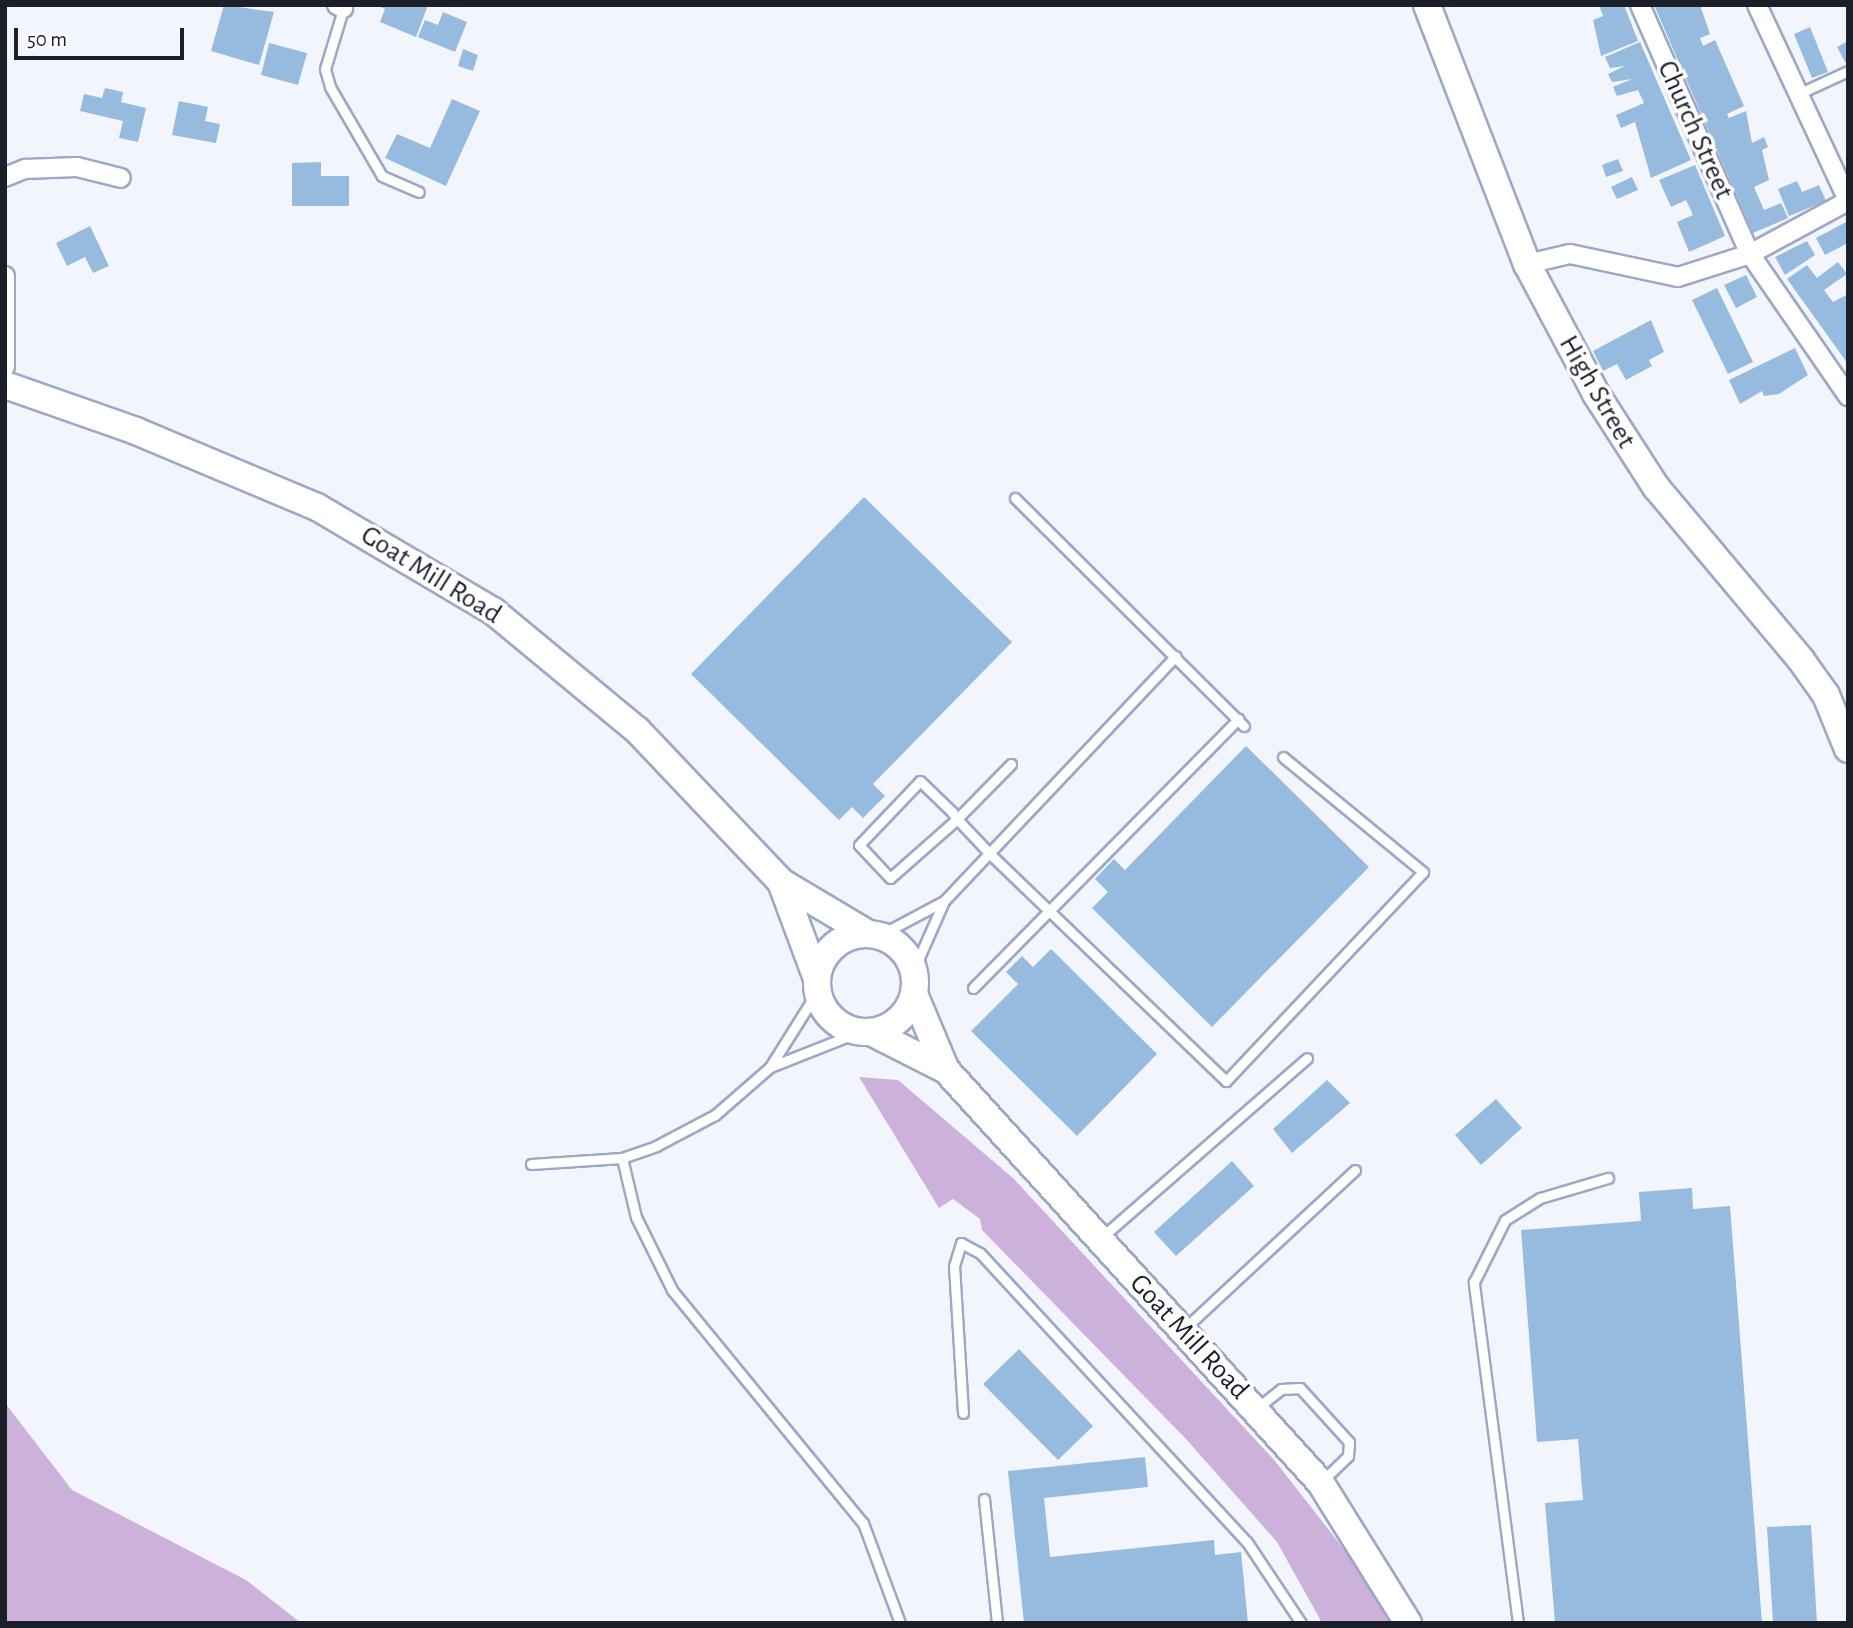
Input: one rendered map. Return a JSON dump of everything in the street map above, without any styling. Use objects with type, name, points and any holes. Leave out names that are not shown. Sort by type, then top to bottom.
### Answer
[{"type":"street","name":"High Street","points":[[1427,5],[1527,264],[1617,432],[1656,487],[1788,641],[1826,695],[1846,738]]},
{"type":"street","name":"Church Street","points":[[1640,5],[1750,254],[1848,396]]},
{"type":"street","points":[[1527,264],[1570,254],[1678,277],[1750,254],[1848,200],[1756,5]]},
{"type":"street","points":[[5,177],[25,169],[77,167],[121,178]]},
{"type":"street","points":[[5,276],[5,367]]},
{"type":"street","name":"Goat Mill Road","points":[[5,385],[136,431],[317,507],[493,611],[637,730],[781,882],[873,934]]},
{"type":"street","name":"Goat Mill Road","points":[[781,882],[817,986]]},
{"type":"street","points":[[873,934],[901,948],[914,982],[903,1016],[865,1032],[836,1023],[817,986],[833,946],[873,934]]},
{"type":"street","name":"Goat Mill Road","points":[[914,982],[946,1070],[1320,1482],[1408,1623]]},
{"type":"street","name":"Goat Mill Road","points":[[865,1032],[946,1070]]},
{"type":"lane","points":[[341,6],[325,69],[330,87],[382,176],[419,192]]},
{"type":"lane","points":[[1798,94],[1848,71]]},
{"type":"lane","points":[[974,988],[1241,723],[1015,498]]},
{"type":"lane","points":[[873,934],[944,901],[1176,656]]},
{"type":"lane","points":[[1011,764],[957,819],[890,878],[859,845],[920,781],[957,819],[989,853],[1226,1081],[1423,872],[1283,757]]},
{"type":"lane","points":[[914,982],[944,901]]},
{"type":"lane","points":[[531,1164],[622,1158],[715,1115],[770,1067],[817,986]]},
{"type":"lane","points":[[770,1067],[865,1032]]},
{"type":"lane","points":[[1098,1240],[1307,1058]]},
{"type":"lane","points":[[622,1158],[636,1217],[672,1290],[863,1523],[900,1623]]},
{"type":"lane","points":[[1181,1332],[1355,1170]]},
{"type":"lane","points":[[1518,1623],[1474,1282],[1505,1220],[1540,1198],[1608,1178]]},
{"type":"lane","points":[[963,1413],[954,1266],[961,1242],[980,1253],[1247,1542],[1301,1623]]},
{"type":"lane","points":[[1256,1409],[1281,1389],[1300,1388],[1349,1442],[1348,1457],[1320,1482]]},
{"type":"lane","points":[[984,1499],[997,1623]]},
{"type":"shaded area","points":[[859,1077],[898,1080],[1013,1178],[1275,1461],[1357,1566],[1390,1623],[1322,1623],[1277,1542],[1186,1439],[982,1230],[980,1219],[953,1199],[939,1208]]},
{"type":"shaded area","points":[[5,1403],[72,1490],[246,1580],[301,1623],[5,1623]]},
{"type":"building","points":[[224,5],[274,12],[259,65],[211,51]]},
{"type":"building","points":[[377,5],[428,5],[416,37],[380,22],[385,9]]},
{"type":"building","points":[[1599,5],[1624,5],[1638,41],[1601,56],[1593,20],[1603,16]]},
{"type":"building","points":[[1654,5],[1700,5],[1710,34],[1700,38],[1703,46],[1715,40],[1744,106],[1727,114],[1729,118],[1746,111],[1752,143],[1764,137],[1768,147],[1762,150],[1769,180],[1754,187],[1764,210],[1781,203],[1788,218],[1753,233]]},
{"type":"building","points":[[443,12],[467,22],[455,52],[418,37],[425,20],[438,25]]},
{"type":"building","points":[[1810,27],[1828,72],[1812,78],[1794,34]]},
{"type":"building","points":[[1848,41],[1848,61],[1845,62],[1837,47]]},
{"type":"building","points":[[1640,42],[1691,160],[1651,178],[1635,122],[1621,128],[1616,115],[1644,103],[1638,90],[1617,96],[1613,87],[1632,79],[1612,82],[1608,74],[1625,66],[1610,68],[1605,57]]},
{"type":"building","points":[[269,43],[307,53],[298,85],[261,75]]},
{"type":"building","points":[[463,49],[478,55],[473,71],[458,66]]},
{"type":"building","points":[[105,88],[123,92],[121,102],[146,108],[138,142],[119,138],[123,121],[80,111],[84,94],[102,98]]},
{"type":"building","points":[[452,99],[480,111],[446,186],[385,158],[397,134],[430,148]]},
{"type":"building","points":[[179,101],[208,107],[205,121],[220,124],[216,143],[172,135]]},
{"type":"building","points":[[1618,159],[1623,171],[1606,177],[1602,165]]},
{"type":"building","points":[[321,162],[321,176],[349,176],[349,206],[292,206],[292,163]]},
{"type":"building","points":[[1695,165],[1725,236],[1689,252],[1677,222],[1693,215],[1686,200],[1671,207],[1659,180]]},
{"type":"building","points":[[1632,177],[1638,190],[1617,199],[1611,187]]},
{"type":"building","points":[[1797,181],[1802,192],[1819,185],[1826,201],[1789,216],[1778,189]]},
{"type":"building","points":[[1848,221],[1848,243],[1825,255],[1816,238]]},
{"type":"building","points":[[90,226],[109,266],[93,273],[85,257],[67,266],[56,243]]},
{"type":"building","points":[[1807,241],[1815,255],[1785,275],[1775,257]]},
{"type":"building","points":[[1838,262],[1847,274],[1824,290],[1833,302],[1848,294],[1848,364],[1787,279],[1807,265],[1817,278]]},
{"type":"building","points":[[1746,275],[1757,297],[1736,308],[1724,285]]},
{"type":"building","points":[[1717,288],[1753,362],[1728,374],[1692,300]]},
{"type":"building","points":[[1651,320],[1664,352],[1649,360],[1652,366],[1626,380],[1617,364],[1603,371],[1593,351]]},
{"type":"building","points":[[1795,348],[1808,375],[1779,394],[1764,396],[1762,391],[1740,404],[1729,380]]},
{"type":"building","points":[[864,497],[1012,642],[873,784],[885,796],[863,818],[852,807],[839,820],[691,674]]},
{"type":"building","points":[[1246,746],[1369,867],[1212,1027],[1092,908],[1108,892],[1095,879],[1114,859],[1125,870]]},
{"type":"building","points":[[1051,949],[1157,1054],[1077,1136],[971,1031],[1018,984],[1006,972],[1022,956],[1033,967]]},
{"type":"building","points":[[1327,1080],[1350,1103],[1292,1153],[1273,1129]]},
{"type":"building","points":[[1496,1099],[1522,1128],[1481,1165],[1455,1135]]},
{"type":"building","points":[[1232,1161],[1254,1186],[1176,1256],[1154,1232]]},
{"type":"building","points":[[1692,1188],[1693,1209],[1730,1206],[1762,1623],[1555,1623],[1545,1503],[1583,1500],[1578,1439],[1537,1442],[1521,1230],[1641,1221],[1639,1192]]},
{"type":"building","points":[[1019,1349],[1093,1426],[1058,1460],[983,1384]]},
{"type":"building","points":[[1145,1457],[1148,1487],[1044,1498],[1050,1557],[1214,1540],[1215,1555],[1241,1552],[1248,1623],[1024,1623],[1008,1471]]},
{"type":"building","points":[[1811,1525],[1817,1623],[1773,1623],[1767,1527]]}]
